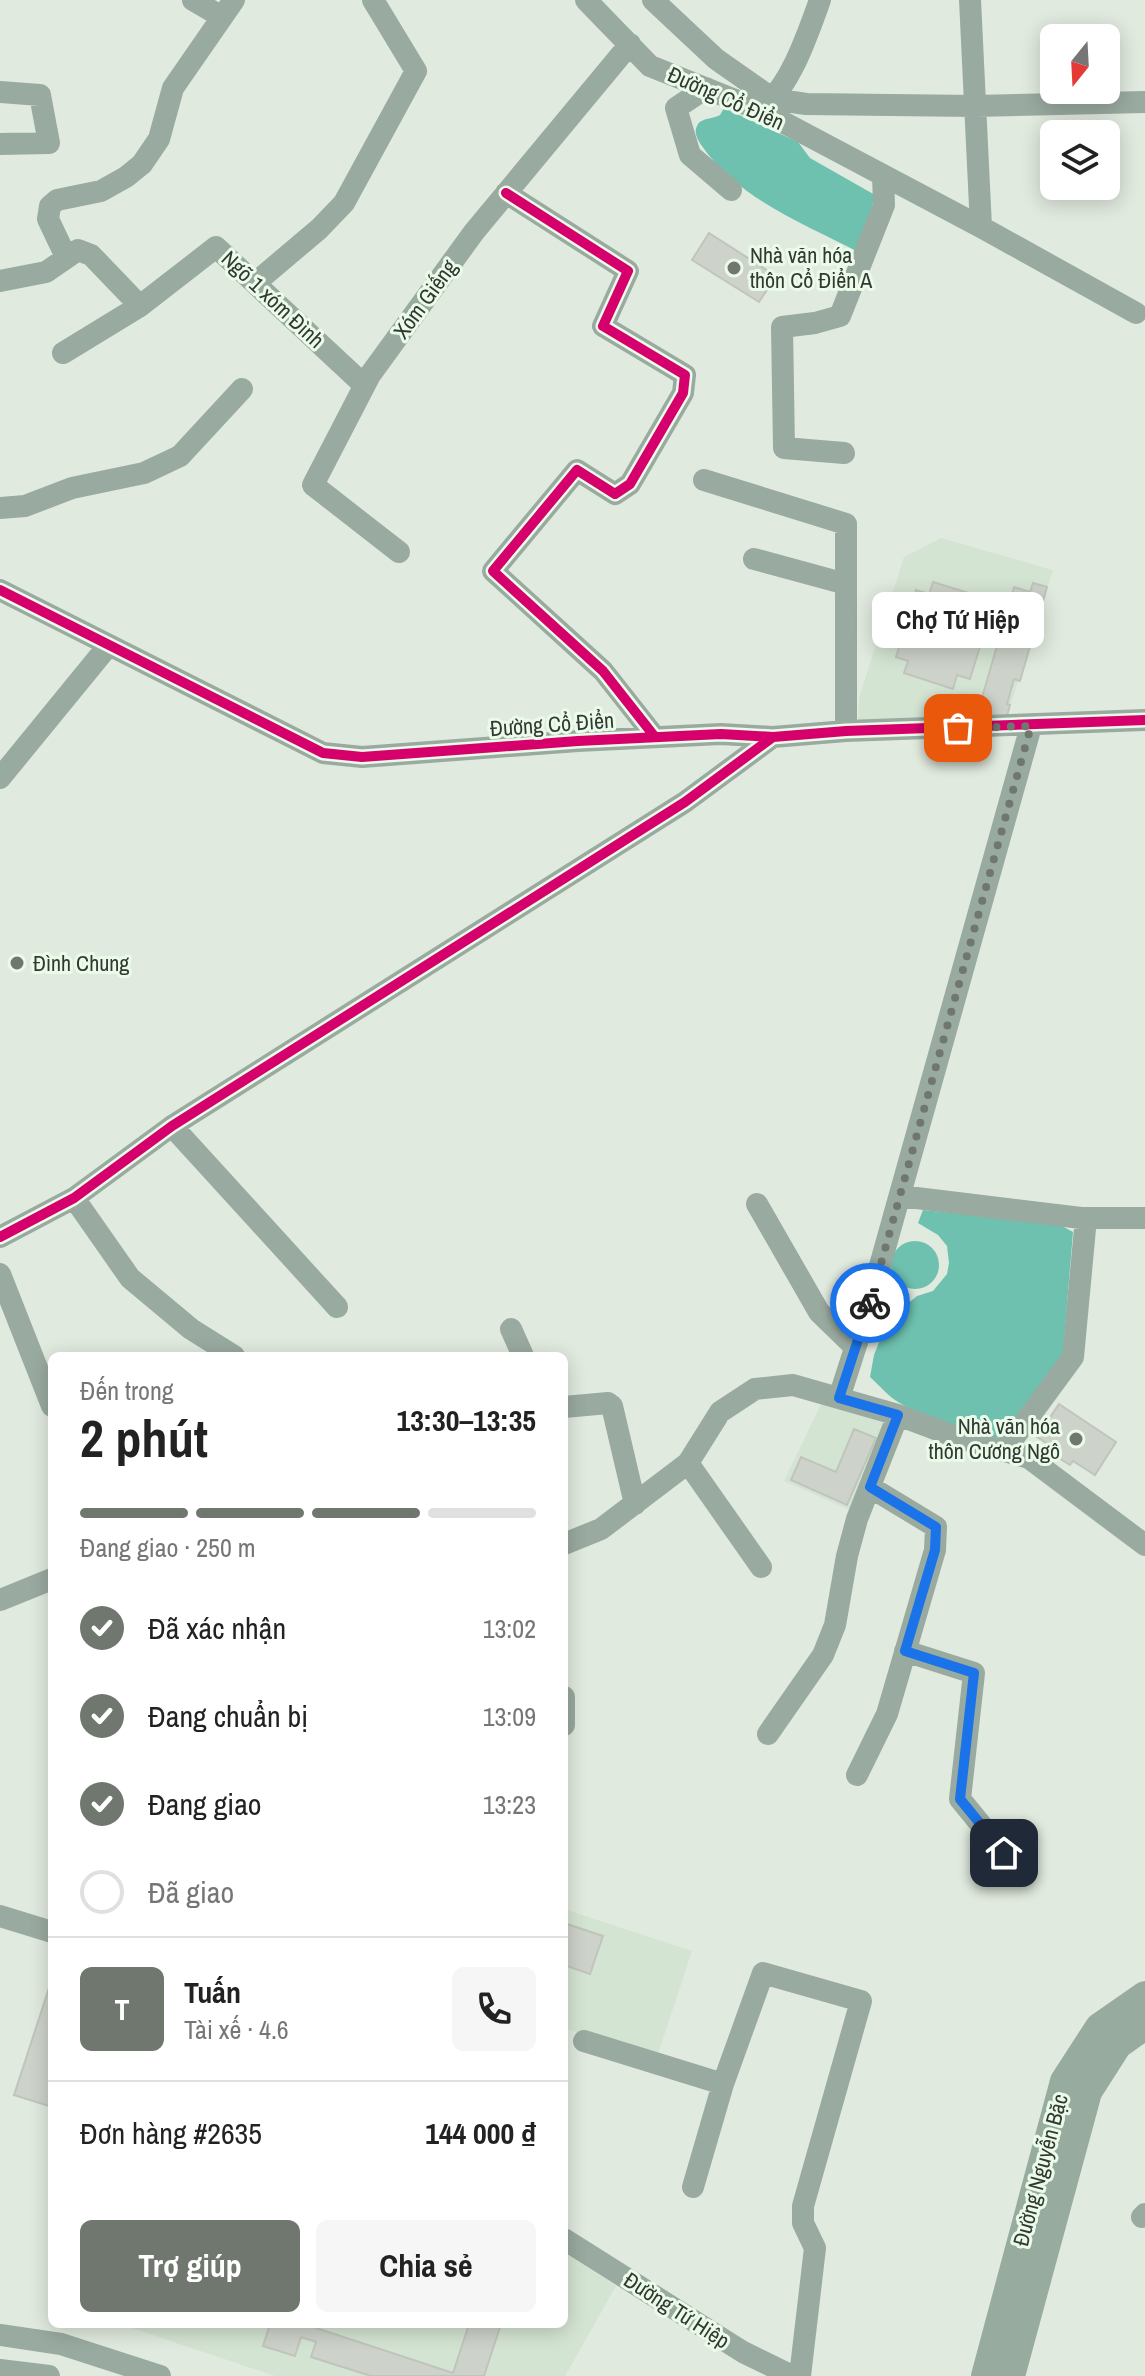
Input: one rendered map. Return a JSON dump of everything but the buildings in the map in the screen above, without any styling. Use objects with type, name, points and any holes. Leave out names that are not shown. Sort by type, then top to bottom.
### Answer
[{"type":"main road","name":"Đường Nguyễn Bặc","points":[[1011,2376],[1088,2092],[1088,2067],[1099,2027],[1145,1995]]},
{"type":"main road","name":"Đường Nguyễn Bặc","points":[[985,2376],[1064,2081],[1145,2026]]},
{"type":"street","points":[[66,257],[48,219],[50,206],[57,200],[101,191],[142,164],[159,139],[173,88],[228,8],[193,0]]},
{"type":"street","points":[[255,283],[319,229],[344,203],[416,71],[373,0]]},
{"type":"street","name":"Đường Cổ Điển","points":[[586,0],[650,66],[706,88],[767,104],[883,175],[1136,313]]},
{"type":"street","points":[[767,104],[807,38],[820,0]]},
{"type":"street","points":[[970,0],[981,227]]},
{"type":"street","points":[[667,4],[716,59],[767,104],[975,106],[1145,102]]},
{"type":"street","name":"Xóm Giếng","points":[[399,552],[313,485],[364,385],[474,232],[630,44]]},
{"type":"street","points":[[706,88],[676,108],[690,155],[731,190]]},
{"type":"street","points":[[0,92],[40,95],[49,143],[0,144]]},
{"type":"street","points":[[844,453],[784,448],[782,327],[840,316],[884,205],[883,175]]},
{"type":"street","points":[[506,193],[628,271],[603,326],[685,375],[683,393],[630,484],[615,494],[577,470],[493,571],[603,671],[655,737]]},
{"type":"street","name":"Ngõ 1 xóm Đình","points":[[63,353],[140,306],[216,247],[364,385]]},
{"type":"street","points":[[0,281],[46,272],[78,250],[91,255],[140,306]]},
{"type":"street","points":[[0,508],[25,506],[72,488],[144,473],[180,456],[242,389]]},
{"type":"street","points":[[704,480],[846,524],[846,731]]},
{"type":"street","points":[[754,559],[846,584]]},
{"type":"street","name":"Đường Cổ Điển","points":[[0,590],[323,753],[362,757],[655,737],[721,734],[773,737],[846,731],[1145,720]]},
{"type":"street","points":[[0,778],[108,646]]},
{"type":"street","points":[[839,1398],[900,1196],[1031,726]]},
{"type":"street","points":[[0,1237],[74,1198],[172,1126],[685,802],[773,737]]},
{"type":"street","points":[[172,1126],[337,1307]]},
{"type":"street","points":[[900,1196],[1086,1218],[1145,1218]]},
{"type":"street","points":[[74,1198],[130,1278],[191,1329],[228,1352]]},
{"type":"street","points":[[757,1204],[819,1312],[855,1347]]},
{"type":"street","points":[[1004,1451],[1073,1357],[1086,1218]]},
{"type":"street","points":[[0,1274],[48,1396]]},
{"type":"street","points":[[511,1329],[521,1352]]},
{"type":"street","points":[[568,1542],[601,1529],[688,1463],[720,1412],[755,1389],[793,1385],[1029,1458],[1145,1545]]},
{"type":"street","points":[[568,1407],[608,1403],[612,1406],[635,1504]]},
{"type":"street","points":[[768,1734],[823,1655],[835,1625],[857,1519],[898,1415]]},
{"type":"street","points":[[688,1463],[761,1567]]},
{"type":"street","points":[[857,1775],[887,1714],[935,1550],[936,1527],[870,1487]]},
{"type":"street","points":[[0,1600],[48,1581]]},
{"type":"street","points":[[905,1651],[974,1673],[960,1799],[1004,1853]]},
{"type":"street","points":[[0,1916],[48,1931]]},
{"type":"street","points":[[693,2187],[723,2084],[763,1973],[861,2001],[803,2206],[803,2223],[815,2248],[800,2376]]},
{"type":"street","points":[[584,2041],[723,2084]]},
{"type":"street","name":"Đường Tứ Hiệp","points":[[568,2242],[743,2352],[792,2376]]},
{"type":"street","points":[[49,2376],[5,2370],[6,2335],[61,2344],[160,2376]]},
{"type":"shaded area","points":[[941,538],[1053,570],[1005,723],[858,727],[859,698],[904,557]]},
{"type":"shaded area","points":[[824,1398],[883,1418],[885,1426],[850,1510],[784,1481]]},
{"type":"shaded area","points":[[568,1910],[692,1951],[657,2057],[568,2029]]},
{"type":"shaded area","points":[[568,2254],[616,2286],[565,2376],[275,2376],[132,2328],[568,2328]]},
{"type":"water","points":[[724,108],[798,142],[810,158],[875,195],[860,253],[753,196],[717,165],[699,141],[696,130],[700,122],[720,115]]},
{"type":"water","points":[[923,1210],[1058,1224],[1073,1232],[1062,1365],[1001,1438],[961,1430],[922,1415],[894,1400],[870,1377],[874,1355],[888,1320],[917,1296],[933,1291],[947,1274],[947,1246],[938,1235],[918,1223]]},
{"type":"water","points":[[915,1241],[932,1248],[939,1265],[932,1282],[915,1289],[898,1282],[891,1265],[898,1248]]},
{"type":"cycle path","points":[[506,193],[628,271],[603,326],[685,375],[683,393],[630,484],[615,494],[577,470],[493,571],[603,671],[655,737]]},
{"type":"cycle path","points":[[0,590],[323,753],[362,757],[721,734],[773,737],[846,731],[1145,720]]},
{"type":"cycle path","points":[[0,1237],[74,1198],[172,1126],[685,802],[773,737]]},
{"type":"way so far","points":[[870,1303],[1031,726],[958,728]]},
{"type":"place","name":"Nhà văn hóa thôn Cổ Điển A","points":[[734,268]]},
{"type":"place","name":"Chợ Tứ Hiệp","points":[[958,728]]},
{"type":"place","name":"Đình Chung","points":[[17,963]]},
{"type":"place","name":"Nhà văn hóa thôn Cương Ngô","points":[[1076,1439]]},
{"type":"route","points":[[870,1303],[839,1398],[898,1415],[870,1487],[936,1527],[935,1550],[905,1651],[974,1673],[960,1799],[1004,1853]]}]
